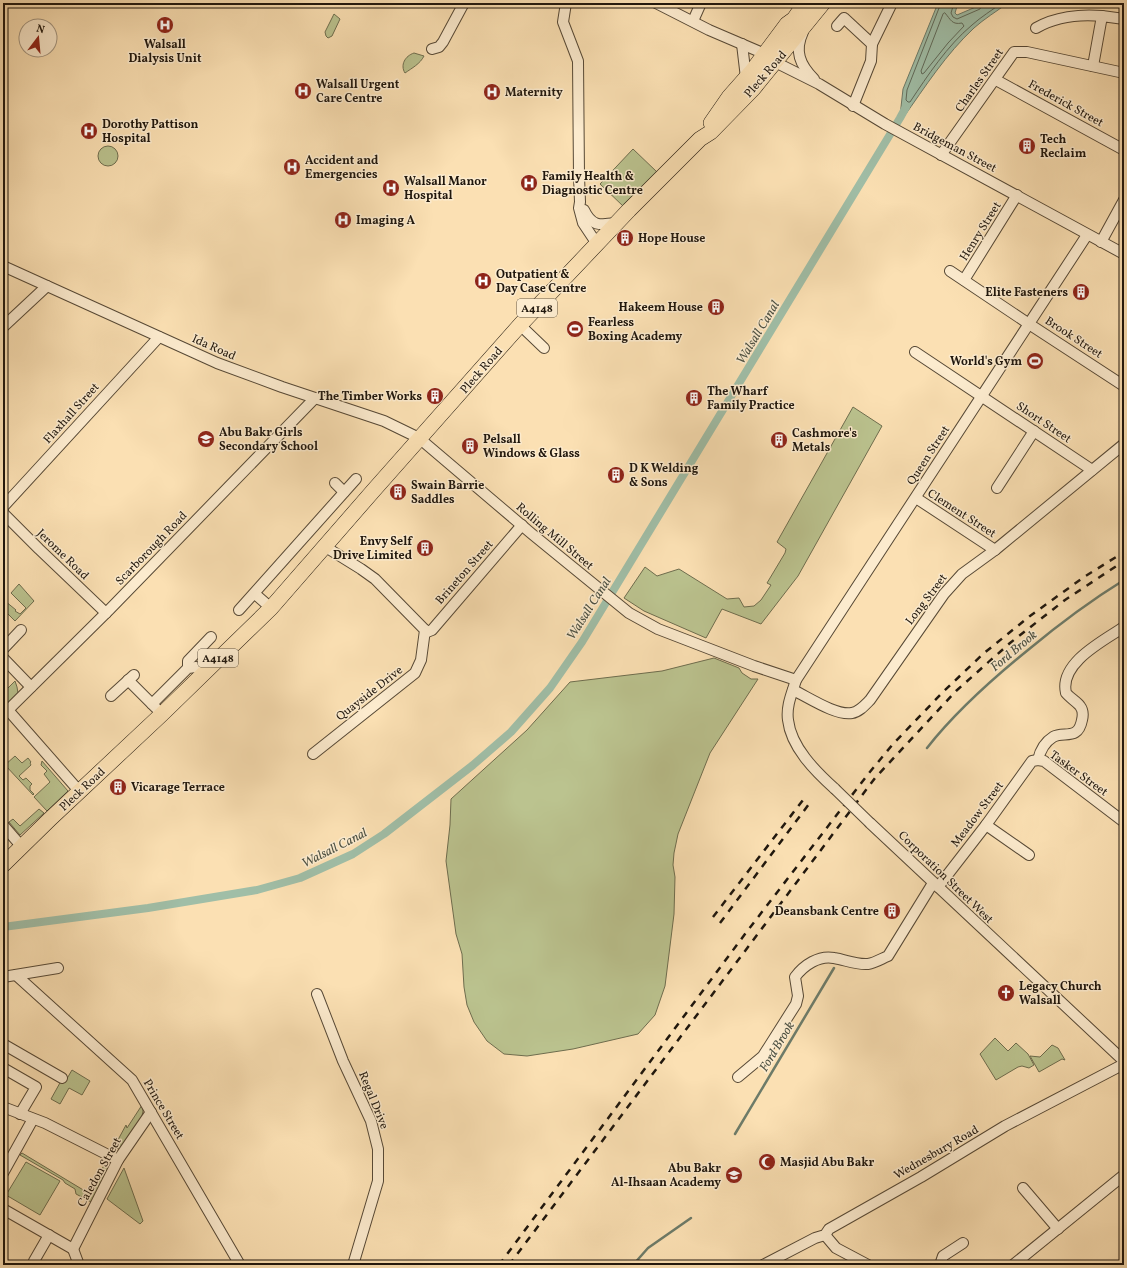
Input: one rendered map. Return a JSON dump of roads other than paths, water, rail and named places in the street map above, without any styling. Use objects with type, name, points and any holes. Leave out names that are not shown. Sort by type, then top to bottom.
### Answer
[{"type":"highway","name":"Pleck Road","points":[[700,139],[711,132],[753,89],[787,24],[791,3]]},
{"type":"highway","name":"Pleck Road","points":[[787,24],[794,19],[805,3]]},
{"type":"highway","name":"Pleck Road","points":[[3,865],[80,792],[157,709],[203,672],[271,608],[419,438],[520,326],[617,223],[700,139],[729,97],[746,78],[770,58],[808,22],[823,3]]},
{"type":"street","points":[[432,49],[439,47],[443,42],[464,3]]},
{"type":"street","points":[[566,3],[563,22],[578,61],[579,208],[583,222],[597,244]]},
{"type":"street","name":"Bridgeman Street","points":[[656,3],[709,30],[742,44],[819,84],[885,124],[1124,254]]},
{"type":"street","points":[[693,21],[701,3]]},
{"type":"street","points":[[853,106],[871,61],[872,44],[892,3]]},
{"type":"street","points":[[1036,28],[1070,16],[1090,15],[1124,19]]},
{"type":"street","points":[[1093,66],[1102,16]]},
{"type":"street","points":[[837,26],[844,18],[872,44]]},
{"type":"street","points":[[808,22],[799,41],[799,56],[807,71],[819,84]]},
{"type":"street","points":[[742,44],[746,78]]},
{"type":"street","name":"Charles Street","points":[[942,155],[996,80],[1014,52],[1027,52],[1124,73]]},
{"type":"street","name":"Frederick Street","points":[[996,80],[1124,150]]},
{"type":"street","name":"Henry Street","points":[[964,280],[1018,195]]},
{"type":"street","points":[[1101,242],[1124,200]]},
{"type":"street","points":[[580,202],[587,217],[595,224],[603,225],[617,223]]},
{"type":"street","name":"Queen Street","points":[[793,690],[796,680],[1087,235]]},
{"type":"street","name":"Ida Road","points":[[3,266],[234,370],[388,423],[419,438]]},
{"type":"street","name":"Brook Street","points":[[950,271],[1124,386]]},
{"type":"street","points":[[3,327],[47,286]]},
{"type":"street","points":[[520,326],[544,348]]},
{"type":"street","name":"Flaxhall Street","points":[[3,507],[159,337]]},
{"type":"street","name":"Short Street","points":[[915,352],[1092,470]]},
{"type":"street","name":"Scarborough Road","points":[[5,712],[106,614],[315,398]]},
{"type":"street","points":[[996,488],[1034,431]]},
{"type":"street","name":"Rolling Mill Street","points":[[419,438],[598,589],[637,618],[658,629],[754,666],[796,680]]},
{"type":"street","name":"Long Street","points":[[793,690],[844,714],[853,713],[861,709],[870,700],[944,594],[962,574],[995,550],[1124,444]]},
{"type":"street","points":[[239,610],[356,479]]},
{"type":"street","points":[[335,483],[344,492]]},
{"type":"street","name":"Clement Street","points":[[916,498],[995,550]]},
{"type":"street","name":"Jerome Road","points":[[3,513],[106,614]]},
{"type":"street","name":"Brineton Street","points":[[425,630],[427,632],[432,630],[522,525]]},
{"type":"street","points":[[324,546],[374,579],[425,630]]},
{"type":"street","points":[[254,594],[271,608]]},
{"type":"street","points":[[1038,760],[1044,746],[1052,738],[1073,734],[1081,724],[1083,714],[1080,706],[1066,693],[1064,682],[1066,677],[1083,654],[1124,627]]},
{"type":"street","points":[[3,649],[21,630]]},
{"type":"street","name":"Quayside Drive","points":[[313,754],[415,673],[421,660],[425,630]]},
{"type":"street","name":"Pleck Road","points":[[157,709],[188,668],[188,660],[211,636]]},
{"type":"street","points":[[3,658],[31,687]]},
{"type":"street","points":[[188,668],[196,667],[203,672]]},
{"type":"street","points":[[112,696],[131,677],[157,709]]},
{"type":"street","name":"Corporation Street West","points":[[793,690],[788,715],[792,735],[801,752],[819,774],[1124,1063]]},
{"type":"street","points":[[5,712],[80,792]]},
{"type":"street","name":"Tasker Street","points":[[1038,760],[1044,761],[1124,822]]},
{"type":"street","name":"Meadow Street","points":[[738,1077],[763,1056],[796,1004],[798,996],[795,977],[801,969],[815,960],[833,958],[853,963],[868,964],[888,956],[935,885],[986,825],[1032,761],[1038,760]]},
{"type":"street","points":[[3,825],[22,847]]},
{"type":"street","points":[[986,825],[1029,855]]},
{"type":"street","points":[[3,977],[58,968]]},
{"type":"street","name":"Prince Street","points":[[16,975],[132,1080],[240,1265]]},
{"type":"street","name":"Regal Drive","points":[[317,994],[343,1061],[371,1121],[378,1149],[378,1181],[353,1265]]},
{"type":"street","points":[[3,1044],[62,1078]]},
{"type":"street","name":"Wednesbury Road","points":[[763,1265],[815,1238],[825,1235],[829,1229],[921,1177],[1005,1126],[1124,1063]]},
{"type":"street","points":[[3,1068],[36,1087],[20,1114]]},
{"type":"street","points":[[3,1107],[45,1123],[118,1160]]},
{"type":"street","name":"Caledon Street","points":[[73,1248],[118,1160],[151,1112]]},
{"type":"street","points":[[3,1173],[7,1158],[33,1119]]},
{"type":"street","points":[[1013,1265],[1124,1175]]},
{"type":"street","points":[[1023,1188],[1058,1229]]},
{"type":"street","points":[[3,1208],[73,1248],[79,1265]]},
{"type":"street","points":[[36,1265],[34,1261],[49,1235]]},
{"type":"street","points":[[825,1235],[836,1248],[868,1265]]},
{"type":"street","points":[[940,1265],[943,1256],[963,1243]]},
{"type":"water","points":[[938,3],[958,3],[955,13],[957,15],[978,6],[979,3],[1008,3],[986,18],[964,38],[936,71],[903,118],[900,116],[903,89]]},
{"type":"waterway","name":"Walsall Canal","points":[[3,927],[148,908],[257,890],[300,878],[353,854],[384,834],[473,765],[511,732],[550,688],[582,642],[906,107]]},
{"type":"waterway","name":"Ford Brook","points":[[927,748],[938,734],[974,696],[1063,622],[1124,580]]},
{"type":"waterway","name":"Ford Brook","points":[[735,1134],[834,968]]},
{"type":"waterway","name":"Ford Brook","points":[[633,1265],[648,1248],[691,1218]]},
{"type":"railway","points":[[499,1265],[745,934],[893,744],[943,692],[983,654],[1030,616],[1084,577],[1124,552]]},
{"type":"railway","points":[[509,1265],[875,778],[956,691],[1010,643],[1065,600],[1124,561]]},
{"type":"railway","points":[[713,917],[803,800]]},
{"type":"railway","points":[[720,923],[809,804]]},
{"type":"place","name":"Walsall Dialysis Unit","points":[[165,25]]},
{"type":"place","name":"Walsall Urgent Care Centre","points":[[303,91]]},
{"type":"place","name":"Maternity","points":[[492,92]]},
{"type":"place","name":"Dorothy Pattison Hospital","points":[[89,131]]},
{"type":"place","name":"Tech Reclaim","points":[[1027,146]]},
{"type":"place","name":"Accident and Emergencies","points":[[292,167]]},
{"type":"place","name":"Family Health & Diagnostic Centre","points":[[529,183]]},
{"type":"place","name":"Walsall Manor Hospital","points":[[391,188]]},
{"type":"place","name":"Imaging A","points":[[343,220]]},
{"type":"place","name":"Hope House","points":[[625,238]]},
{"type":"place","name":"Outpatient & Day Case Centre","points":[[483,281]]},
{"type":"place","name":"Elite Fasteners","points":[[1081,292]]},
{"type":"place","name":"Hakeem House","points":[[716,307]]},
{"type":"place","name":"Fearless Boxing Academy","points":[[575,329]]},
{"type":"place","name":"World's Gym","points":[[1035,361]]},
{"type":"place","name":"The Timber Works","points":[[435,396]]},
{"type":"place","name":"The Wharf Family Practice","points":[[694,398]]},
{"type":"place","name":"Abu Bakr Girls Secondary School","points":[[206,439]]},
{"type":"place","name":"Cashmore's Metals","points":[[779,440]]},
{"type":"place","name":"Pelsall Windows & Glass","points":[[470,446]]},
{"type":"place","name":"D K Welding & Sons","points":[[616,475]]},
{"type":"place","name":"Swain Barrie Saddles","points":[[398,492]]},
{"type":"place","name":"Envy Self Drive Limited","points":[[425,548]]},
{"type":"place","name":"Vicarage Terrace","points":[[118,787]]},
{"type":"place","name":"Deansbank Centre","points":[[892,911]]},
{"type":"place","name":"Legacy Church Walsall","points":[[1006,993]]},
{"type":"place","name":"Masjid Abu Bakr","points":[[767,1162]]},
{"type":"place","name":"Abu Bakr Al-Ihsaan Academy","points":[[734,1175]]}]
